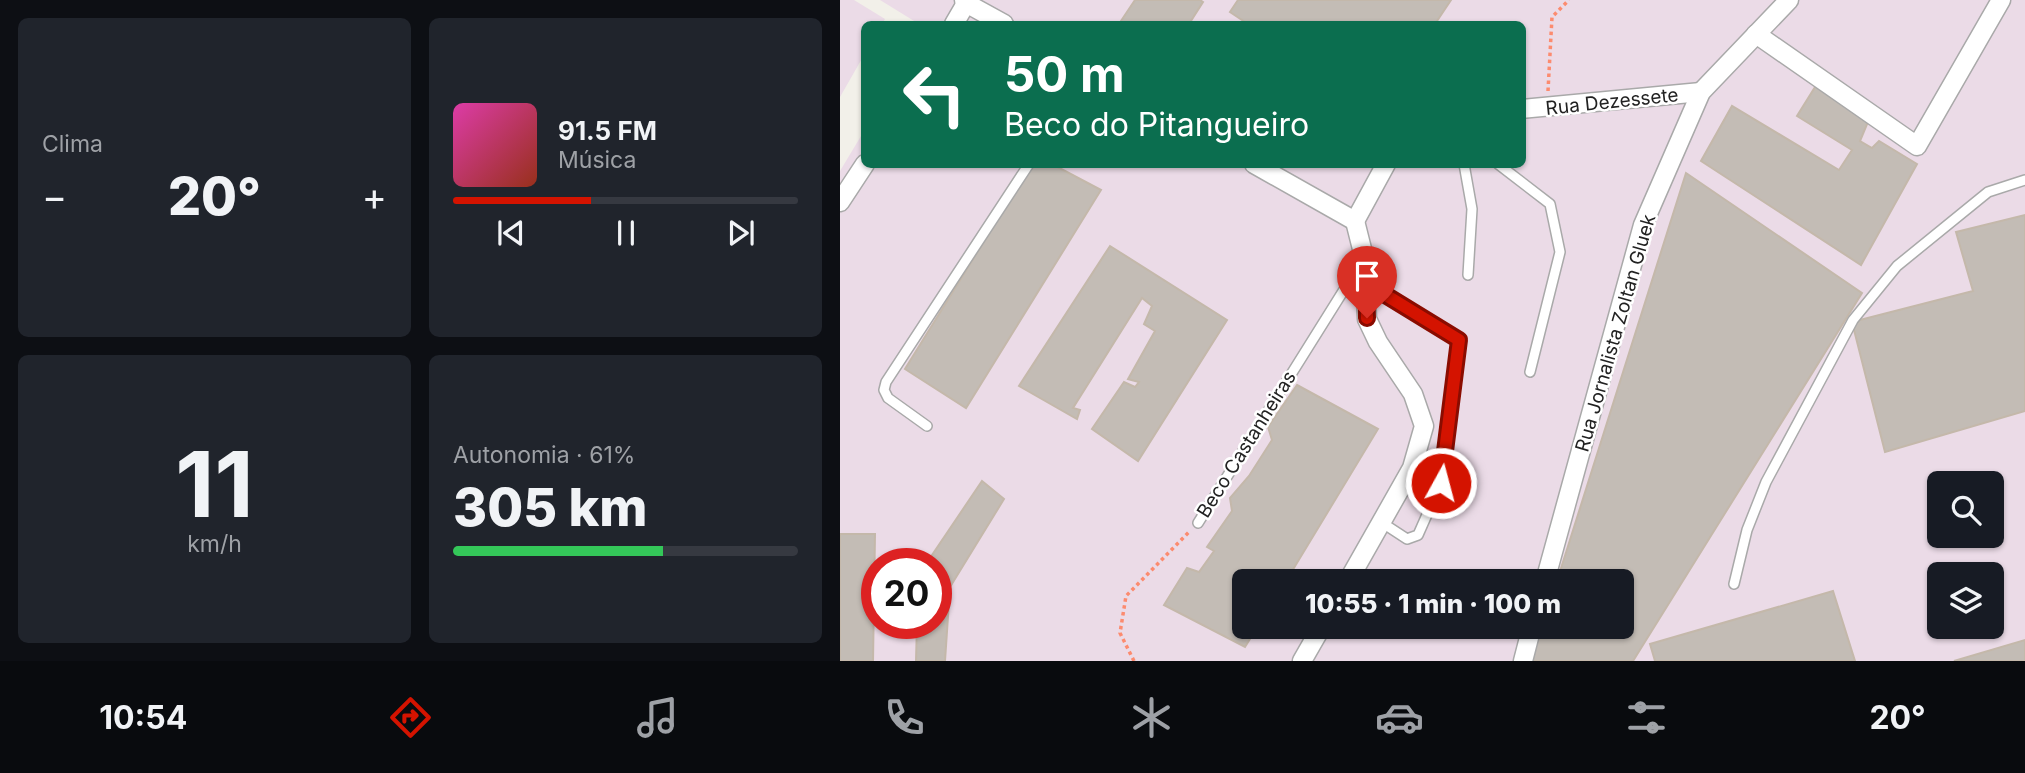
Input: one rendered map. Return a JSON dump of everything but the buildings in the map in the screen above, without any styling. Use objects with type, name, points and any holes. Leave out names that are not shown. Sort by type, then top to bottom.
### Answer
[{"type":"street","name":"Rua Jornalista Zoltan Gluek","points":[[1548,569],[1643,225],[1701,92],[1789,0]]},
{"type":"street","points":[[1756,34],[1917,146],[2001,0]]},
{"type":"street","points":[[956,21],[966,1],[999,21]]},
{"type":"street","name":"Rua Dezessete","points":[[1526,109],[1701,92]]},
{"type":"street","points":[[840,202],[861,168]]},
{"type":"street","points":[[1261,168],[1355,221]]},
{"type":"street","points":[[1355,569],[1412,468],[1424,426],[1413,394],[1378,342],[1367,318],[1364,257],[1355,221],[1384,168]]},
{"type":"street","points":[[1302,661],[1315,639]]},
{"type":"street","points":[[1522,661],[1528,639]]},
{"type":"lane","points":[[927,426],[888,398],[884,390],[886,382],[1026,168]]},
{"type":"lane","points":[[1465,168],[1472,209],[1468,275]]},
{"type":"lane","points":[[1503,168],[1550,204],[1560,252],[1530,372]]},
{"type":"lane","points":[[1734,584],[1747,530],[1766,482],[1853,320],[1897,266],[1988,192],[2025,180]]},
{"type":"lane","name":"Beco Castanheiras","points":[[1198,523],[1364,257]]},
{"type":"lane","points":[[1366,283],[1459,340],[1441,483],[1429,512],[1418,534],[1407,539],[1381,522]]},
{"type":"path","points":[[1547,107],[1552,17],[1569,0]]},
{"type":"path","name":"Beco Castanheiras","points":[[1134,661],[1120,633],[1126,596],[1198,523]]},
{"type":"shaded area","points":[[840,0],[854,0],[885,19],[861,21],[861,60],[840,97]]},
{"type":"shaded area","points":[[880,0],[2025,0],[2025,661],[840,661],[840,171],[861,136],[861,168],[1526,168],[1526,21],[914,21]]},
{"type":"route","points":[[1367,318],[1366,283],[1459,340],[1441,483]]}]
